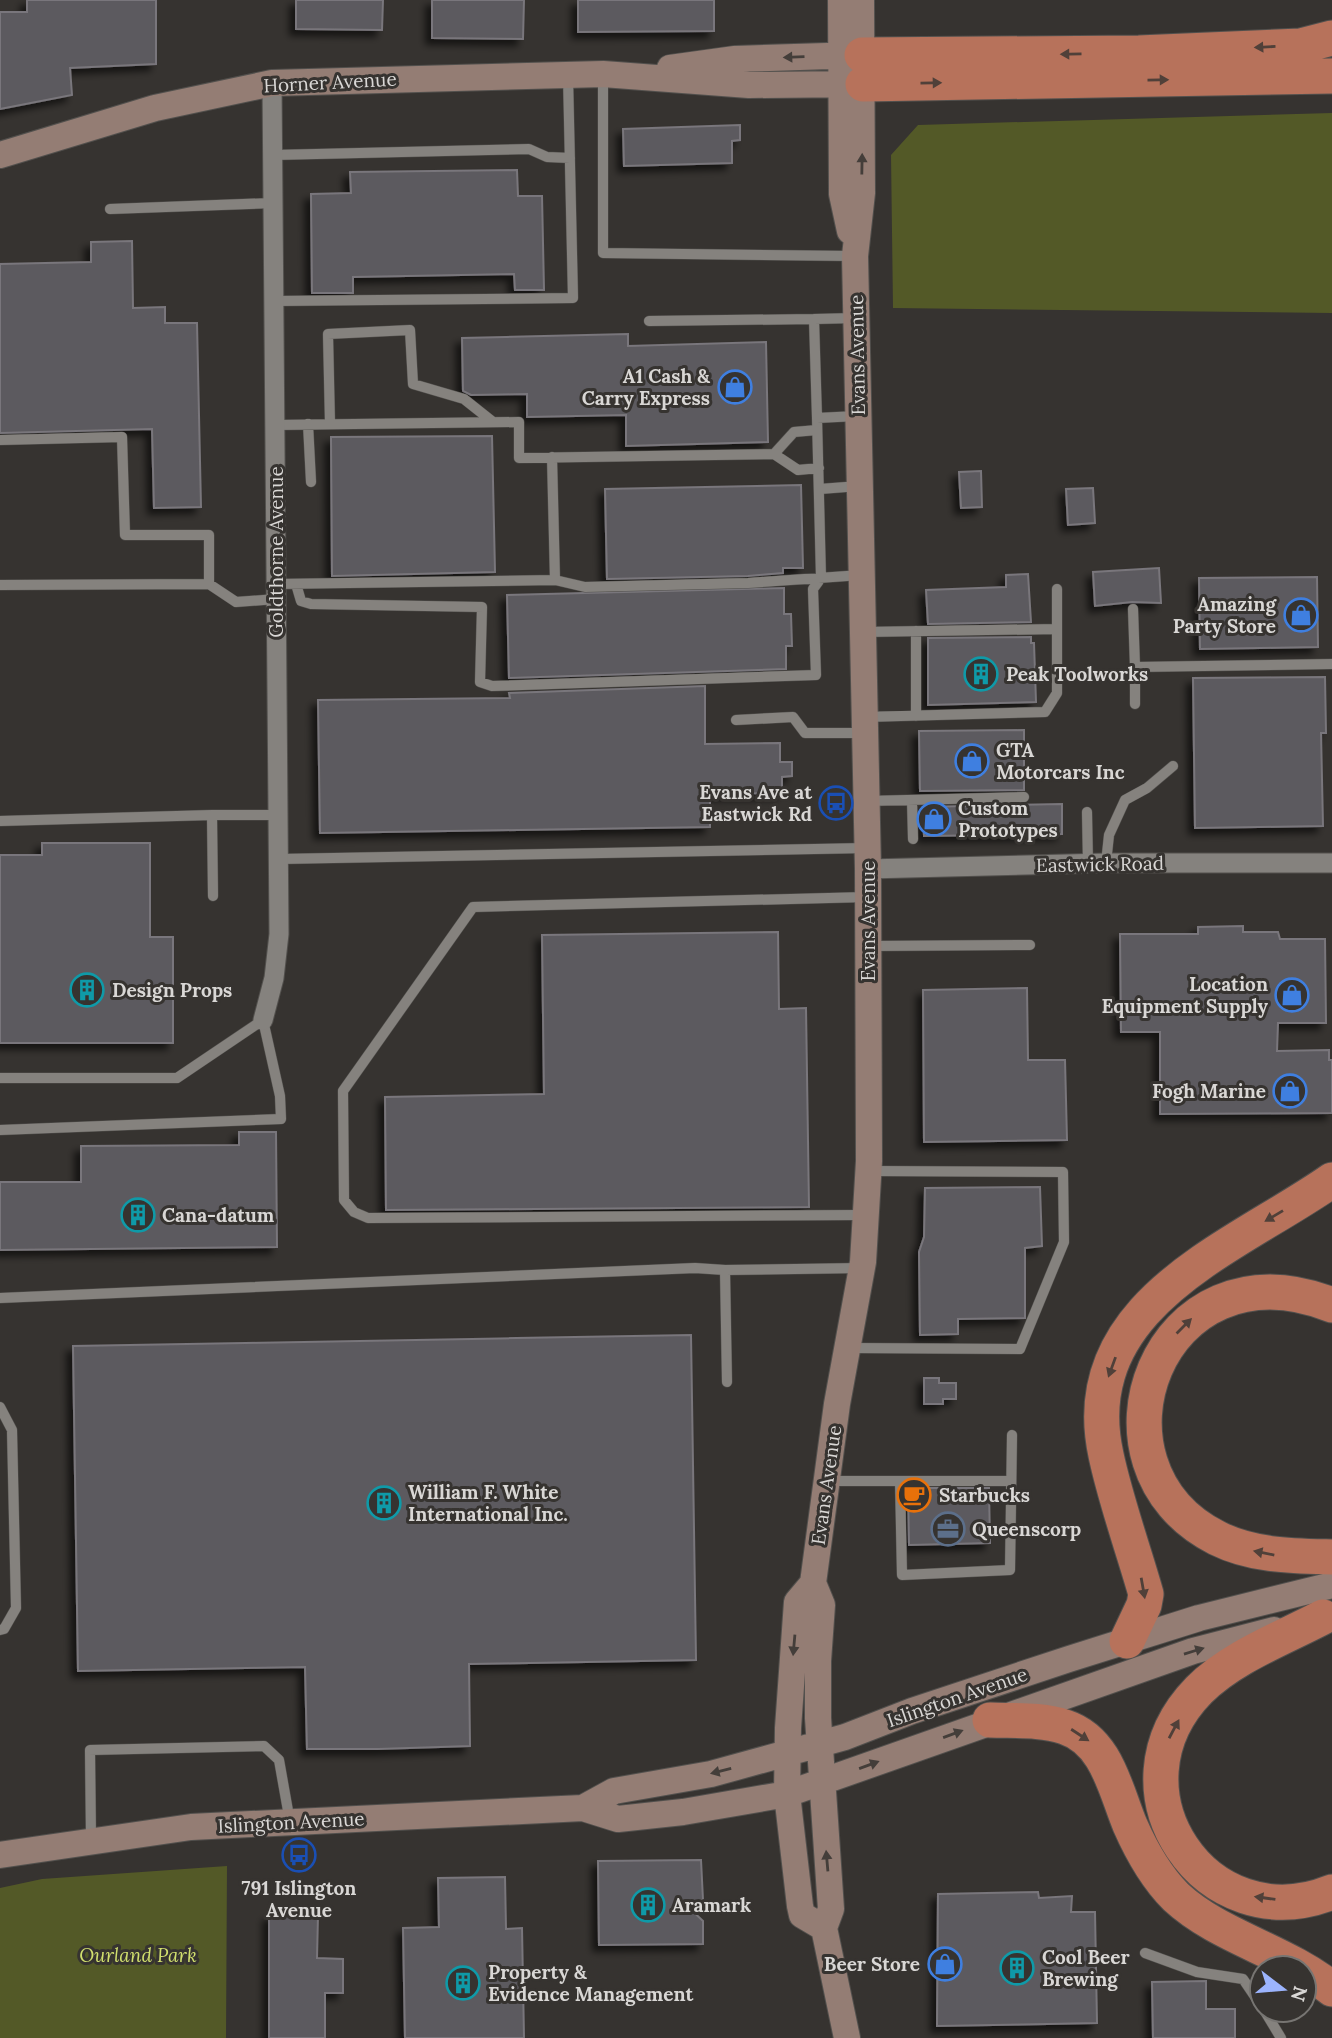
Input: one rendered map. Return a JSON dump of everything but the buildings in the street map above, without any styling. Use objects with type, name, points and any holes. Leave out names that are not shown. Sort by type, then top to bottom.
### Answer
[{"type":"highway","points":[[852,70],[1301,46],[1332,38]]},
{"type":"highway","points":[[852,70],[1332,76]]},
{"type":"highway","points":[[1127,1641],[1144,1605],[1146,1594],[1106,1454],[1103,1402],[1115,1359],[1135,1321],[1174,1281],[1210,1254],[1332,1180]]},
{"type":"highway","points":[[1332,1304],[1307,1295],[1278,1290],[1224,1299],[1199,1312],[1180,1328],[1164,1352],[1148,1391],[1143,1417],[1146,1446],[1156,1475],[1171,1503],[1190,1519],[1216,1538],[1247,1549],[1283,1556],[1332,1557]]},
{"type":"highway","points":[[1329,1606],[1241,1660],[1199,1690],[1171,1731],[1160,1766],[1160,1790],[1166,1817],[1181,1850],[1207,1876],[1257,1898],[1300,1901],[1332,1892]]},
{"type":"highway","points":[[990,1720],[1051,1723],[1083,1736],[1110,1769],[1144,1854],[1176,1897],[1202,1916],[1307,1969],[1332,1989]]},
{"type":"main road","name":"Evans Avenue","points":[[841,0],[852,70],[862,193],[855,256],[868,897],[869,1171],[862,1268],[826,1481],[813,1583],[822,1605],[818,1661],[819,1744],[831,1909],[824,1928],[847,2038]]},
{"type":"main road","name":"Evans Avenue","points":[[852,70],[861,0]]},
{"type":"main road","name":"Horner Avenue","points":[[0,155],[155,108],[272,83],[615,75],[749,85],[852,70]]},
{"type":"main road","name":"Evans Avenue","points":[[813,1583],[797,1602],[787,1794],[802,1915],[824,1928]]},
{"type":"main road","name":"Islington Avenue","points":[[583,1808],[614,1791],[711,1774],[787,1754],[1199,1618],[1329,1606]]},
{"type":"main road","name":"Islington Avenue","points":[[0,1855],[191,1827],[583,1808],[618,1818],[683,1812],[787,1794],[990,1720],[1329,1606]]},
{"type":"street","name":"Goldthorne Avenue","points":[[263,1020],[274,978],[279,934],[278,815],[283,589],[276,425],[272,83]]},
{"type":"street","name":"Eastwick Road","points":[[867,859],[1332,863]]},
{"type":"lane","points":[[615,75],[603,253],[855,256]]},
{"type":"lane","points":[[274,301],[573,298],[568,76]]},
{"type":"lane","points":[[273,155],[529,149],[548,157],[570,158]]},
{"type":"lane","points":[[110,209],[273,204]]},
{"type":"lane","points":[[649,321],[856,318]]},
{"type":"lane","points":[[283,589],[311,604],[482,607],[480,682],[492,686],[816,675],[813,589],[821,579],[814,319]]},
{"type":"lane","points":[[330,424],[328,334],[410,330],[413,384],[464,399],[494,422]]},
{"type":"lane","points":[[817,418],[858,416]]},
{"type":"lane","points":[[276,425],[519,422],[519,458],[775,454],[798,470],[819,468]]},
{"type":"lane","points":[[308,424],[311,482]]},
{"type":"lane","points":[[775,454],[794,432],[817,430]]},
{"type":"lane","points":[[0,440],[122,437],[125,535],[209,535],[209,584]]},
{"type":"lane","points":[[552,457],[555,580]]},
{"type":"lane","points":[[820,489],[859,486]]},
{"type":"lane","points":[[0,585],[209,584],[236,602],[283,589],[555,580],[585,586],[821,579],[861,575]]},
{"type":"lane","points":[[736,720],[793,717],[806,733],[916,716],[1045,712],[1057,693],[1056,589]]},
{"type":"lane","points":[[1133,609],[1135,704]]},
{"type":"lane","points":[[863,632],[1057,629]]},
{"type":"lane","points":[[916,631],[916,716]]},
{"type":"lane","points":[[1135,667],[1332,664]]},
{"type":"lane","points":[[1097,863],[1125,800],[1147,788],[1173,766]]},
{"type":"lane","points":[[866,801],[1024,797]]},
{"type":"lane","points":[[912,800],[913,839]]},
{"type":"lane","points":[[1087,812],[1097,863]]},
{"type":"lane","points":[[212,815],[214,896]]},
{"type":"lane","points":[[0,821],[278,815]]},
{"type":"lane","points":[[279,859],[867,859]]},
{"type":"lane","points":[[866,1215],[368,1218],[354,1212],[344,1200],[343,1091],[473,907],[868,897]]},
{"type":"lane","points":[[868,946],[1030,945]]},
{"type":"lane","points":[[0,1078],[177,1078],[263,1020],[280,1096],[281,1119],[0,1130]]},
{"type":"lane","points":[[847,1348],[1020,1349],[1064,1242],[1063,1172],[869,1171]]},
{"type":"lane","points":[[0,1298],[681,1269],[862,1268]]},
{"type":"lane","points":[[725,1270],[727,1382]]},
{"type":"lane","points":[[0,1407],[12,1430],[16,1608],[4,1629],[0,1630]]},
{"type":"lane","points":[[900,1481],[902,1575],[1010,1570],[1012,1436]]},
{"type":"lane","points":[[826,1481],[1011,1481]]},
{"type":"lane","points":[[91,1842],[90,1750],[264,1746],[279,1760],[290,1822]]},
{"type":"lane","points":[[1145,1953],[1197,1972],[1243,1979],[1248,1986]]},
{"type":"green space","points":[[1332,113],[1332,313],[893,308],[891,155],[918,125]]},
{"type":"green space","name":"Ourland Park","points":[[227,1866],[226,2038],[0,2038],[0,1888],[42,1879]]},
{"type":"place","name":"A1 Cash & Carry Express","points":[[735,387]]},
{"type":"place","name":"Amazing Party Store","points":[[1301,615]]},
{"type":"place","name":"Peak Toolworks","points":[[981,674]]},
{"type":"place","name":"GTA Motorcars Inc","points":[[972,761]]},
{"type":"place","name":"Evans Ave at Eastwick Rd","points":[[836,803]]},
{"type":"place","name":"Custom Prototypes","points":[[934,819]]},
{"type":"place","name":"Design Props","points":[[87,990]]},
{"type":"place","name":"Location Equipment Supply","points":[[1292,995]]},
{"type":"place","name":"Fogh Marine","points":[[1290,1091]]},
{"type":"place","name":"Cana-datum","points":[[138,1215]]},
{"type":"place","name":"Starbucks","points":[[914,1495]]},
{"type":"place","name":"William F. White International Inc.","points":[[384,1503]]},
{"type":"place","name":"Queenscorp","points":[[948,1529]]},
{"type":"place","name":"791 Islington Avenue","points":[[299,1855]]},
{"type":"place","name":"Aramark","points":[[648,1905]]},
{"type":"place","name":"Beer Store","points":[[945,1964]]},
{"type":"place","name":"Cool Beer Brewing","points":[[1017,1968]]},
{"type":"place","name":"Property & Evidence Management","points":[[463,1983]]}]
